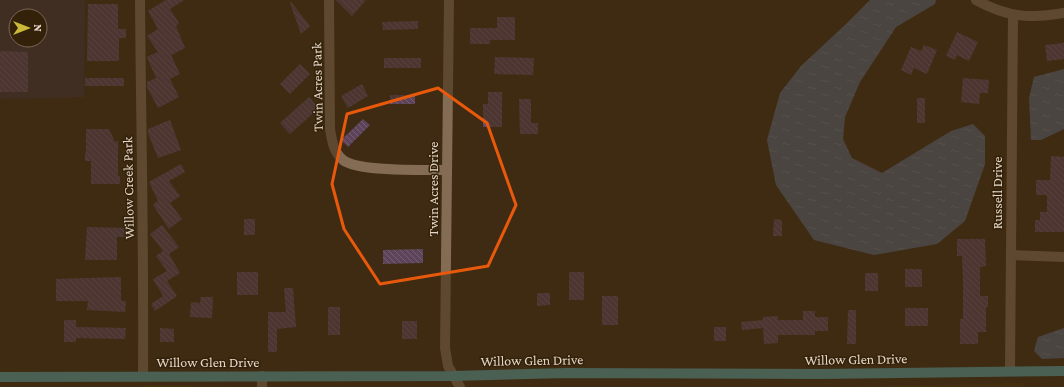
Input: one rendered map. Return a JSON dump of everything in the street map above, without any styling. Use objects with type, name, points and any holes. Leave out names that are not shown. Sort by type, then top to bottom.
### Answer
[{"type":"main road","name":"Willow Glen Drive","points":[[0,377],[452,376],[566,373],[819,374],[1010,371],[1064,372]]},
{"type":"street","name":"Willow Creek Park","points":[[140,0],[144,291],[143,376]]},
{"type":"street","name":"Twin Acres Park","points":[[329,0],[330,129],[333,144],[338,156],[349,163],[365,167],[447,170]]},
{"type":"street","name":"Twin Acres Drive","points":[[449,0],[445,348],[446,361],[452,376],[460,387]]},
{"type":"street","points":[[976,0],[988,7],[1013,15],[1040,16],[1064,13]]},
{"type":"street","name":"Russell Drive","points":[[1010,371],[1013,15]]},
{"type":"street","points":[[1011,255],[1064,257]]},
{"type":"street","points":[[262,376],[262,387]]},
{"type":"highlighted area","points":[[438,88],[487,123],[516,205],[488,266],[380,284],[344,229],[332,184],[347,114]]},
{"type":"shaded area","points":[[0,0],[85,0],[84,97],[0,99]]},
{"type":"shaded area","points":[[1025,383],[1025,387],[811,387]]},
{"type":"shaded area","points":[[142,385],[294,387],[142,387]]},
{"type":"water","points":[[870,0],[936,0],[935,4],[896,27],[860,82],[845,117],[843,139],[852,158],[882,173],[951,131],[973,124],[985,136],[985,164],[965,221],[937,244],[874,255],[814,240],[776,185],[767,140],[780,93],[801,66]]},
{"type":"water","points":[[1064,69],[1064,129],[1041,140],[1031,140],[1029,98],[1034,77]]},
{"type":"water","points":[[1064,328],[1064,358],[1042,359],[1034,351],[1038,337]]},
{"type":"building","points":[[166,0],[184,0],[170,9],[179,23],[176,26],[185,48],[171,55],[180,74],[170,79],[179,97],[158,108],[147,87],[147,82],[156,78],[147,57],[158,52],[147,36],[158,29],[148,11]]},
{"type":"building","points":[[336,0],[366,0],[352,16]]},
{"type":"building","points":[[291,2],[310,26],[301,34],[290,3]]},
{"type":"building","points":[[88,4],[118,4],[118,29],[126,29],[126,38],[119,38],[119,61],[87,61]]},
{"type":"building","points":[[497,17],[515,17],[515,40],[490,40],[490,44],[470,44],[470,28],[497,28]]},
{"type":"building","points":[[418,21],[418,29],[383,30],[382,22]]},
{"type":"building","points":[[957,32],[978,42],[969,61],[957,55],[955,60],[946,56]]},
{"type":"building","points":[[1064,43],[1064,59],[1047,61],[1045,45]]},
{"type":"building","points":[[924,45],[937,50],[927,74],[914,68],[911,75],[901,70],[911,47],[921,51]]},
{"type":"building","points":[[0,51],[28,52],[28,92],[0,92]]},
{"type":"building","points":[[495,57],[534,58],[533,75],[494,74]]},
{"type":"building","points":[[384,58],[421,58],[421,68],[384,68]]},
{"type":"building","points":[[300,64],[310,74],[290,94],[280,84]]},
{"type":"building","points":[[85,78],[124,78],[124,86],[85,86]]},
{"type":"building","points":[[963,78],[989,80],[988,93],[980,93],[979,104],[961,102]]},
{"type":"building","points":[[362,84],[368,96],[348,108],[341,96]]},
{"type":"building","points":[[488,92],[502,92],[502,127],[483,127],[483,104],[488,104]]},
{"type":"building","points":[[390,95],[415,95],[415,104],[390,104]]},
{"type":"building","points":[[309,97],[319,108],[290,134],[280,123]]},
{"type":"building","points":[[917,98],[925,98],[925,123],[917,123]]},
{"type":"building","points":[[519,99],[531,99],[531,123],[538,123],[538,134],[520,134]]},
{"type":"building","points":[[363,119],[370,125],[348,147],[341,140]]},
{"type":"building","points":[[170,120],[181,150],[158,158],[148,133],[148,129]]},
{"type":"building","points":[[86,129],[109,129],[115,142],[118,141],[118,176],[120,176],[120,184],[91,184],[91,161],[85,161]]},
{"type":"building","points":[[1051,156],[1064,157],[1064,232],[1035,232],[1035,220],[1040,220],[1040,212],[1047,212],[1047,195],[1036,195],[1036,180],[1050,180]]},
{"type":"building","points":[[181,164],[185,172],[169,181],[180,196],[170,203],[182,219],[169,229],[153,205],[158,201],[149,182]]},
{"type":"building","points":[[244,219],[255,219],[255,235],[244,235]]},
{"type":"building","points":[[774,219],[782,220],[782,236],[773,236]]},
{"type":"building","points":[[162,225],[179,247],[169,254],[180,273],[167,281],[177,296],[155,311],[151,304],[163,296],[153,279],[167,271],[156,256],[163,251],[150,234]]},
{"type":"building","points":[[87,227],[125,228],[125,237],[117,237],[117,260],[85,260]]},
{"type":"building","points":[[957,239],[985,239],[986,266],[980,267],[980,296],[988,296],[988,307],[986,307],[986,332],[978,332],[978,344],[960,344],[960,319],[963,319],[963,281],[962,256],[957,256]]},
{"type":"building","points":[[423,249],[423,263],[383,264],[383,250]]},
{"type":"building","points":[[905,269],[922,269],[922,287],[905,287]]},
{"type":"building","points":[[237,272],[258,272],[258,295],[237,295]]},
{"type":"building","points":[[569,272],[584,272],[584,300],[569,300]]},
{"type":"building","points":[[865,273],[878,273],[878,291],[865,291]]},
{"type":"building","points":[[121,277],[121,301],[126,301],[125,312],[87,310],[88,301],[56,301],[56,279]]},
{"type":"building","points":[[284,288],[293,288],[296,327],[277,329],[277,352],[268,352],[268,312],[286,312]]},
{"type":"building","points":[[537,293],[550,293],[550,305],[537,306]]},
{"type":"building","points":[[602,296],[618,296],[618,325],[602,325]]},
{"type":"building","points":[[201,297],[213,297],[212,318],[190,317],[191,302],[200,303]]},
{"type":"building","points":[[328,307],[340,307],[340,335],[328,335]]},
{"type":"building","points":[[905,308],[928,308],[928,326],[905,326]]},
{"type":"building","points":[[848,310],[856,310],[856,344],[847,344]]},
{"type":"building","points":[[803,311],[815,311],[815,317],[828,317],[828,331],[815,331],[815,335],[778,335],[778,343],[764,344],[763,328],[742,330],[741,322],[763,320],[763,317],[778,316],[778,320],[803,320]]},
{"type":"building","points":[[64,320],[76,320],[76,327],[126,328],[125,339],[76,338],[76,342],[64,342]]},
{"type":"building","points":[[402,321],[417,321],[417,339],[402,339]]},
{"type":"building","points":[[714,327],[726,327],[726,341],[714,341]]},
{"type":"building","points":[[160,328],[174,329],[174,342],[160,342]]}]
